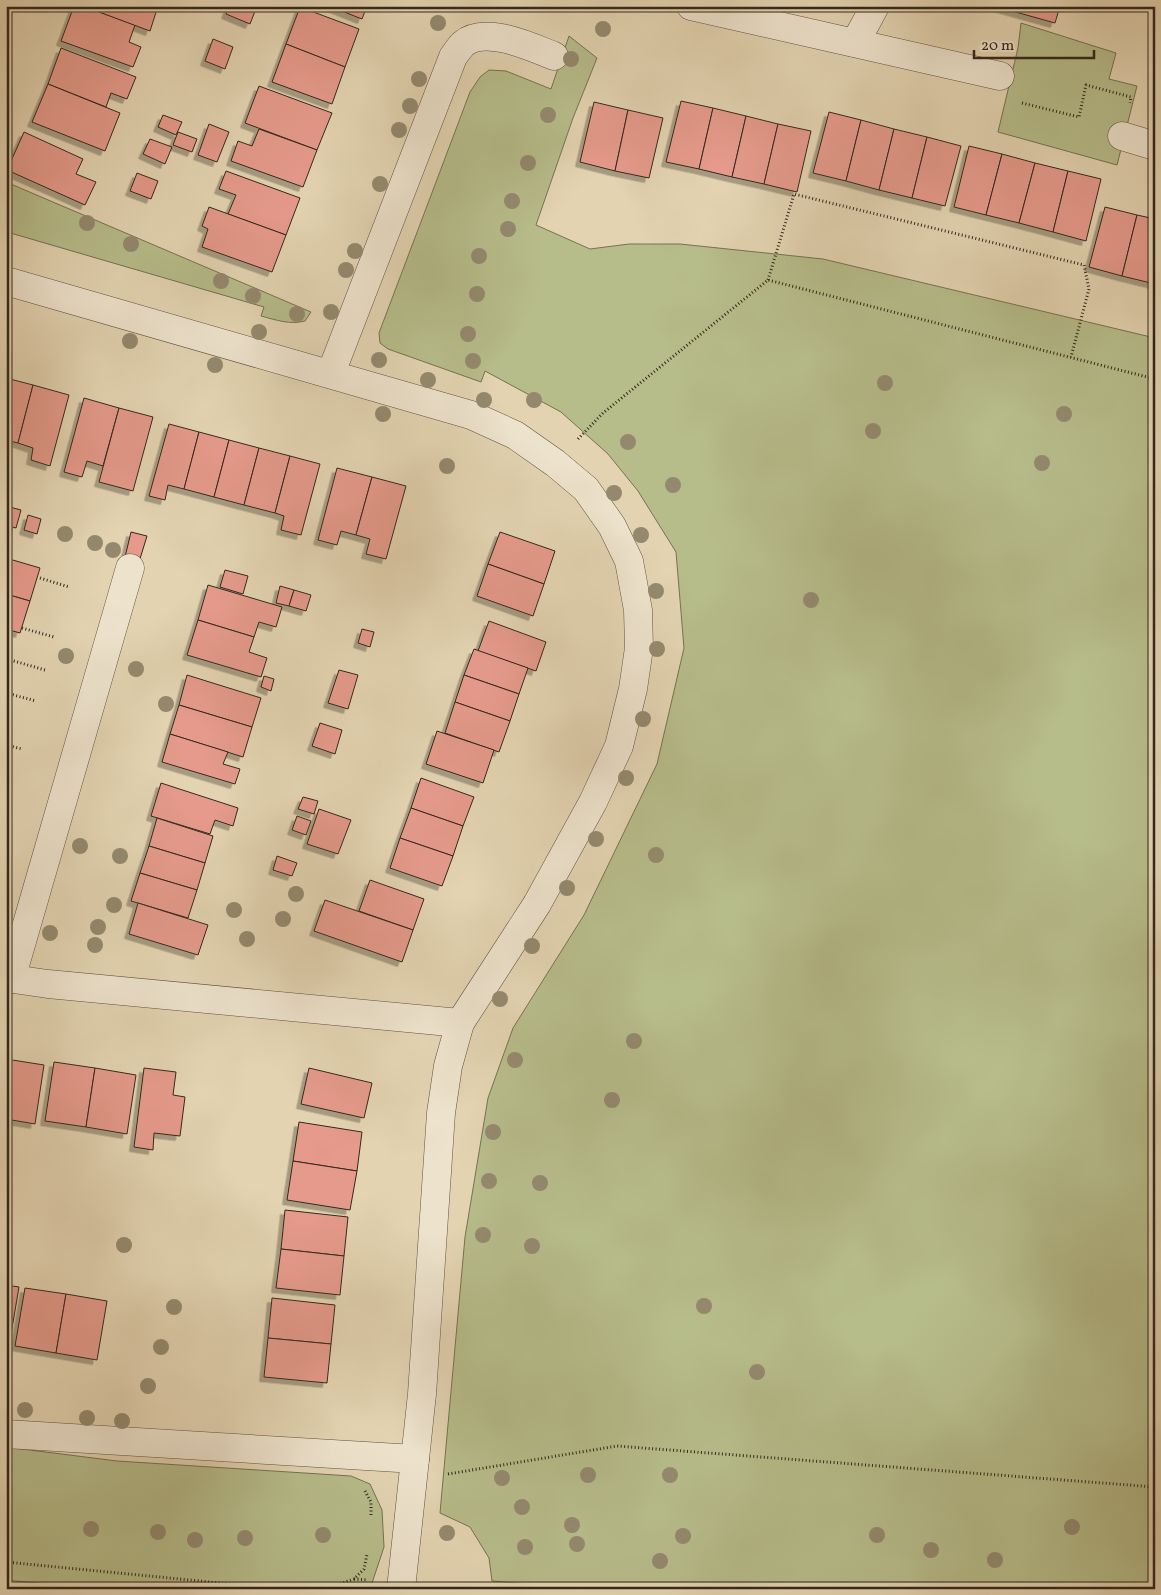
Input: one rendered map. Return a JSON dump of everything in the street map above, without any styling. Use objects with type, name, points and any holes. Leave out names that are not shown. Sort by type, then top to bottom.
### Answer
[{"type":"street","points":[[691,6],[1000,76]]},
{"type":"street","points":[[855,43],[875,6]]},
{"type":"street","points":[[331,373],[453,57],[464,43],[479,38],[496,36],[554,56]]},
{"type":"street","points":[[1122,136],[1155,146]]},
{"type":"street","points":[[6,281],[331,373],[471,415],[515,435],[555,463],[586,489],[612,526],[629,561],[638,610],[639,648],[633,689],[619,746],[594,802],[537,904],[460,1023],[448,1066],[441,1113],[422,1394],[401,1589]]},
{"type":"street","points":[[130,568],[9,978],[48,984],[460,1023]]},
{"type":"street","points":[[6,1434],[414,1470]]},
{"type":"path","points":[[1000,76],[998,97],[1079,117],[1086,85],[1131,97],[1122,136]]},
{"type":"path","points":[[555,463],[603,413],[768,280],[794,194],[1084,265],[1089,289],[1071,358]]},
{"type":"path","points":[[768,280],[1155,379]]},
{"type":"path","points":[[40,578],[69,587]]},
{"type":"path","points":[[22,628],[54,637]]},
{"type":"path","points":[[7,659],[45,670]]},
{"type":"path","points":[[6,693],[36,701]]},
{"type":"path","points":[[6,745],[22,749]]},
{"type":"path","points":[[6,779],[12,781]]},
{"type":"path","points":[[414,1470],[617,1446],[1155,1487]]},
{"type":"path","points":[[6,1562],[251,1586],[328,1588],[354,1579]]},
{"type":"path","points":[[428,1587],[455,1589]]},
{"type":"green space","points":[[1021,23],[1116,53],[1109,79],[1137,86],[1117,165],[998,132],[1018,48]]},
{"type":"green space","points":[[569,36],[597,58],[573,118],[536,225],[590,249],[629,244],[680,244],[823,259],[1155,338],[1155,1589],[589,1589],[492,1581],[489,1558],[470,1527],[440,1513],[465,1237],[488,1098],[513,1028],[584,915],[657,764],[684,648],[676,552],[638,491],[608,454],[561,412],[485,371],[481,382],[388,349],[380,343],[379,333],[470,92],[480,77],[489,70],[506,71],[551,89]]},
{"type":"green space","points":[[6,182],[311,312],[305,321],[288,322],[272,319],[261,316],[264,307],[6,233]]},
{"type":"green space","points":[[6,1447],[117,1461],[351,1476],[370,1484],[382,1510],[384,1547],[371,1586],[368,1589],[96,1589],[6,1580]]},
{"type":"building","points":[[74,6],[83,6],[135,25],[129,42],[141,47],[133,67],[61,41]]},
{"type":"building","points":[[83,6],[158,6],[150,31]]},
{"type":"building","points":[[229,6],[257,6],[250,24],[226,14]]},
{"type":"building","points":[[329,6],[367,6],[362,19]]},
{"type":"building","points":[[994,6],[1060,6],[1055,23]]},
{"type":"building","points":[[300,7],[359,29],[345,67],[286,44]]},
{"type":"building","points":[[213,39],[233,47],[225,69],[205,61]]},
{"type":"building","points":[[286,44],[345,67],[332,104],[272,82]]},
{"type":"building","points":[[61,48],[136,77],[127,99],[111,93],[106,107],[48,84]]},
{"type":"building","points":[[48,84],[120,113],[105,151],[32,122]]},
{"type":"building","points":[[259,86],[332,113],[317,150],[245,123]]},
{"type":"building","points":[[681,101],[713,108],[699,169],[666,162]]},
{"type":"building","points":[[594,102],[628,110],[615,171],[580,162]]},
{"type":"building","points":[[713,108],[746,116],[732,177],[699,169]]},
{"type":"building","points":[[628,110],[663,118],[649,178],[615,171]]},
{"type":"building","points":[[829,112],[861,120],[846,181],[813,173]]},
{"type":"building","points":[[163,115],[182,122],[176,135],[158,127]]},
{"type":"building","points":[[746,116],[778,124],[764,184],[732,177]]},
{"type":"building","points":[[861,120],[894,129],[879,190],[846,181]]},
{"type":"building","points":[[209,124],[229,132],[217,162],[198,155]]},
{"type":"building","points":[[778,124],[811,131],[797,192],[764,184]]},
{"type":"building","points":[[259,129],[317,150],[303,187],[231,161],[238,141],[252,146]]},
{"type":"building","points":[[894,129],[927,137],[912,198],[879,190]]},
{"type":"building","points":[[24,132],[83,159],[76,174],[96,182],[85,205],[7,170]]},
{"type":"building","points":[[178,132],[197,139],[192,152],[173,145]]},
{"type":"building","points":[[927,137],[961,146],[945,206],[912,198]]},
{"type":"building","points":[[150,139],[172,147],[165,164],[143,154]]},
{"type":"building","points":[[969,146],[1002,154],[986,215],[954,207]]},
{"type":"building","points":[[1002,154],[1035,163],[1019,223],[986,215]]},
{"type":"building","points":[[1035,163],[1068,171],[1053,232],[1019,223]]},
{"type":"building","points":[[226,171],[300,198],[286,235],[228,214],[236,195],[219,189]]},
{"type":"building","points":[[1068,171],[1101,179],[1086,241],[1053,232]]},
{"type":"building","points":[[137,173],[158,181],[151,199],[130,191]]},
{"type":"building","points":[[209,207],[286,235],[272,272],[202,247],[208,229],[202,226]]},
{"type":"building","points":[[1105,207],[1137,215],[1122,276],[1089,267]]},
{"type":"building","points":[[1137,215],[1155,219],[1155,284],[1122,276]]},
{"type":"building","points":[[6,378],[33,385],[18,443],[6,440]]},
{"type":"building","points":[[33,385],[69,395],[50,466],[31,460],[33,448],[18,443]]},
{"type":"building","points":[[84,398],[119,408],[103,466],[87,461],[82,477],[64,472]]},
{"type":"building","points":[[119,408],[153,417],[133,491],[99,482]]},
{"type":"building","points":[[169,424],[199,432],[184,489],[168,485],[165,500],[149,496]]},
{"type":"building","points":[[199,432],[229,440],[214,497],[184,489]]},
{"type":"building","points":[[229,440],[259,448],[244,505],[214,497]]},
{"type":"building","points":[[259,448],[290,456],[275,513],[244,505]]},
{"type":"building","points":[[290,456],[320,464],[301,535],[281,530],[284,516],[275,513]]},
{"type":"building","points":[[337,468],[372,477],[356,535],[341,531],[337,545],[318,540]]},
{"type":"building","points":[[372,477],[406,486],[386,559],[366,554],[370,539],[356,535]]},
{"type":"building","points":[[6,506],[21,510],[16,528],[6,525]]},
{"type":"building","points":[[28,515],[41,519],[37,534],[24,530]]},
{"type":"building","points":[[131,532],[147,536],[139,562],[125,557]]},
{"type":"building","points":[[500,532],[555,551],[544,584],[488,564]]},
{"type":"building","points":[[6,558],[40,568],[30,601],[6,594]]},
{"type":"building","points":[[488,564],[544,584],[533,616],[477,596]]},
{"type":"building","points":[[225,570],[248,576],[243,594],[220,587]]},
{"type":"building","points":[[208,585],[282,607],[276,627],[259,622],[254,637],[198,620]]},
{"type":"building","points":[[280,586],[294,590],[289,606],[276,603]]},
{"type":"building","points":[[294,590],[311,595],[306,611],[289,606]]},
{"type":"building","points":[[6,594],[30,601],[20,633],[6,629]]},
{"type":"building","points":[[198,620],[254,637],[249,652],[267,658],[261,677],[187,655]]},
{"type":"building","points":[[489,621],[546,642],[536,671],[478,651]]},
{"type":"building","points":[[362,629],[374,632],[370,647],[358,643]]},
{"type":"building","points":[[474,649],[528,668],[519,694],[464,675]]},
{"type":"building","points":[[339,670],[358,675],[348,709],[328,703]]},
{"type":"building","points":[[187,675],[261,698],[252,727],[179,705]]},
{"type":"building","points":[[464,675],[519,694],[510,721],[455,702]]},
{"type":"building","points":[[264,676],[274,679],[271,691],[261,687]]},
{"type":"building","points":[[455,702],[510,721],[499,752],[445,733]]},
{"type":"building","points":[[179,705],[252,727],[243,757],[170,734]]},
{"type":"building","points":[[320,723],[342,730],[335,754],[312,746]]},
{"type":"building","points":[[437,731],[494,750],[483,783],[426,764]]},
{"type":"building","points":[[170,734],[228,752],[223,764],[240,769],[235,784],[162,762]]},
{"type":"building","points":[[421,778],[474,797],[463,826],[411,808]]},
{"type":"building","points":[[161,783],[238,808],[233,826],[215,820],[210,834],[151,816]]},
{"type":"building","points":[[303,797],[318,801],[314,814],[298,809]]},
{"type":"building","points":[[411,808],[463,826],[453,856],[400,838]]},
{"type":"building","points":[[319,809],[351,820],[338,854],[307,844]]},
{"type":"building","points":[[297,816],[311,821],[306,835],[292,830]]},
{"type":"building","points":[[157,818],[213,836],[205,863],[149,846]]},
{"type":"building","points":[[400,838],[453,856],[442,886],[390,868]]},
{"type":"building","points":[[149,846],[205,863],[197,890],[140,873]]},
{"type":"building","points":[[277,856],[297,863],[292,876],[273,870]]},
{"type":"building","points":[[140,873],[197,890],[188,918],[131,901]]},
{"type":"building","points":[[370,880],[424,899],[413,930],[359,911]]},
{"type":"building","points":[[325,900],[413,930],[402,962],[314,931]]},
{"type":"building","points":[[138,903],[208,925],[198,955],[129,934]]},
{"type":"building","points":[[6,1059],[44,1065],[35,1124],[6,1119]]},
{"type":"building","points":[[54,1062],[95,1068],[86,1127],[45,1121]]},
{"type":"building","points":[[95,1068],[136,1075],[127,1134],[86,1127]]},
{"type":"building","points":[[144,1068],[176,1072],[173,1095],[185,1097],[180,1136],[154,1133],[153,1150],[134,1147]]},
{"type":"building","points":[[309,1068],[372,1083],[364,1118],[301,1104]]},
{"type":"building","points":[[299,1122],[362,1132],[357,1171],[293,1161]]},
{"type":"building","points":[[293,1161],[357,1171],[350,1210],[287,1200]]},
{"type":"building","points":[[285,1210],[348,1217],[344,1256],[281,1249]]},
{"type":"building","points":[[281,1249],[344,1256],[340,1295],[276,1288]]},
{"type":"building","points":[[6,1285],[19,1287],[9,1346],[6,1345]]},
{"type":"building","points":[[25,1288],[66,1294],[56,1353],[15,1346]]},
{"type":"building","points":[[66,1294],[107,1301],[97,1360],[56,1353]]},
{"type":"building","points":[[272,1298],[335,1305],[331,1344],[268,1338]]},
{"type":"building","points":[[268,1338],[331,1344],[327,1383],[264,1377]]}]
